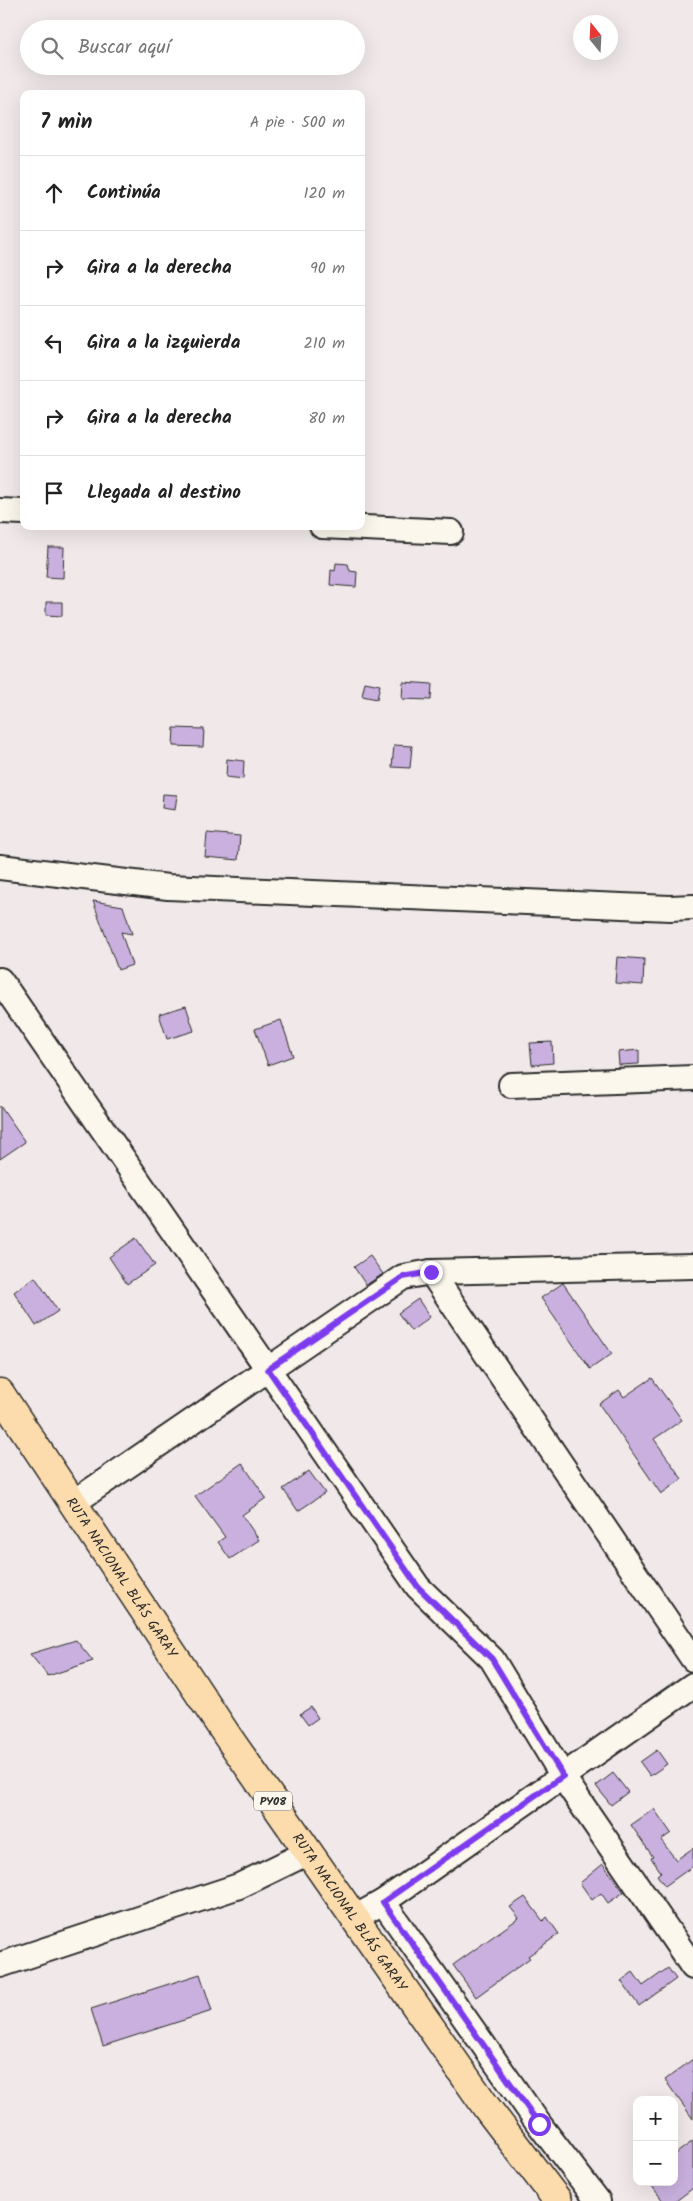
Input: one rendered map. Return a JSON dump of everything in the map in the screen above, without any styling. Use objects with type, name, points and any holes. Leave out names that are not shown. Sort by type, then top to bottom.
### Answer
[{"type":"highway","name":"RUTA NACIONAL BLÁS GARAY","points":[[0,1393],[228,1738],[487,2108],[558,2201]]},
{"type":"street","points":[[0,511],[20,512]]},
{"type":"street","points":[[365,528],[452,532]]},
{"type":"street","points":[[0,867],[168,887],[670,908],[693,907]]},
{"type":"street","points":[[0,980],[418,1587],[492,1659],[563,1776],[693,1967]]},
{"type":"street","points":[[511,1086],[693,1078]]},
{"type":"street","points":[[73,1503],[403,1277],[431,1272],[693,1266]]},
{"type":"street","points":[[431,1272],[693,1659]]},
{"type":"street","points":[[354,1918],[383,1902],[693,1685]]},
{"type":"street","points":[[0,1965],[239,1886],[308,1852]]},
{"type":"street","points":[[383,1902],[539,2124],[598,2201]]},
{"type":"building","points":[[48,547],[64,547],[63,578],[46,577]]},
{"type":"building","points":[[336,563],[348,564],[350,571],[357,572],[356,587],[330,585],[331,570],[335,571]]},
{"type":"building","points":[[46,602],[62,602],[62,616],[46,615]]},
{"type":"building","points":[[365,682],[380,685],[377,699],[362,696]]},
{"type":"building","points":[[403,682],[432,684],[431,700],[402,699]]},
{"type":"building","points":[[174,728],[204,729],[203,747],[173,746]]},
{"type":"building","points":[[394,745],[412,746],[410,768],[392,767]]},
{"type":"building","points":[[227,759],[244,761],[243,779],[226,777]]},
{"type":"building","points":[[163,794],[177,795],[175,810],[162,808]]},
{"type":"building","points":[[207,833],[240,836],[238,860],[205,857]]},
{"type":"building","points":[[93,901],[123,906],[132,934],[121,932],[132,965],[118,970]]},
{"type":"building","points":[[617,957],[644,959],[643,985],[615,983]]},
{"type":"building","points":[[186,1006],[194,1031],[167,1039],[159,1014]]},
{"type":"building","points":[[281,1020],[293,1056],[268,1065],[255,1029]]},
{"type":"building","points":[[552,1042],[553,1063],[532,1065],[530,1043]]},
{"type":"building","points":[[639,1050],[639,1064],[619,1065],[618,1052]]},
{"type":"building","points":[[0,1106],[25,1142],[0,1159]]},
{"type":"building","points":[[136,1238],[155,1265],[127,1284],[109,1257]]},
{"type":"building","points":[[370,1256],[383,1274],[366,1285],[354,1267]]},
{"type":"building","points":[[35,1277],[58,1311],[36,1326],[14,1292]]},
{"type":"building","points":[[563,1283],[612,1354],[590,1369],[541,1298]]},
{"type":"building","points":[[418,1299],[430,1317],[411,1331],[398,1313]]},
{"type":"building","points":[[652,1378],[682,1420],[654,1439],[682,1479],[661,1494],[599,1404],[619,1390],[624,1397]]},
{"type":"building","points":[[242,1463],[266,1498],[242,1515],[259,1540],[230,1559],[218,1542],[225,1537],[195,1496]]},
{"type":"building","points":[[309,1471],[325,1493],[298,1511],[283,1489]]},
{"type":"building","points":[[76,1640],[93,1661],[48,1676],[30,1654]]},
{"type":"building","points":[[311,1707],[318,1718],[308,1725],[300,1714]]},
{"type":"building","points":[[657,1750],[667,1764],[650,1776],[640,1762]]},
{"type":"building","points":[[613,1773],[628,1792],[611,1805],[596,1786]]},
{"type":"building","points":[[654,1809],[671,1833],[661,1840],[676,1860],[693,1848],[693,1866],[665,1886],[657,1875],[661,1872],[651,1858],[653,1857],[631,1825]]},
{"type":"building","points":[[603,1864],[624,1892],[608,1903],[601,1893],[592,1900],[580,1883]]},
{"type":"building","points":[[525,1897],[543,1921],[547,1917],[559,1934],[528,1956],[530,1958],[476,1997],[453,1965],[519,1918],[510,1907]]},
{"type":"building","points":[[668,1968],[676,1979],[639,2006],[621,1981],[633,1972],[643,1986]]},
{"type":"building","points":[[200,1974],[212,2011],[103,2046],[91,2009]]},
{"type":"building","points":[[693,2059],[693,2119],[678,2096],[665,2080]]},
{"type":"building","points":[[693,2141],[693,2188],[676,2201],[663,2201],[652,2186],[678,2186],[678,2152]]},
{"type":"route","points":[[431,1272],[403,1277],[268,1369],[418,1587],[492,1659],[563,1776],[383,1902],[539,2124]]}]
